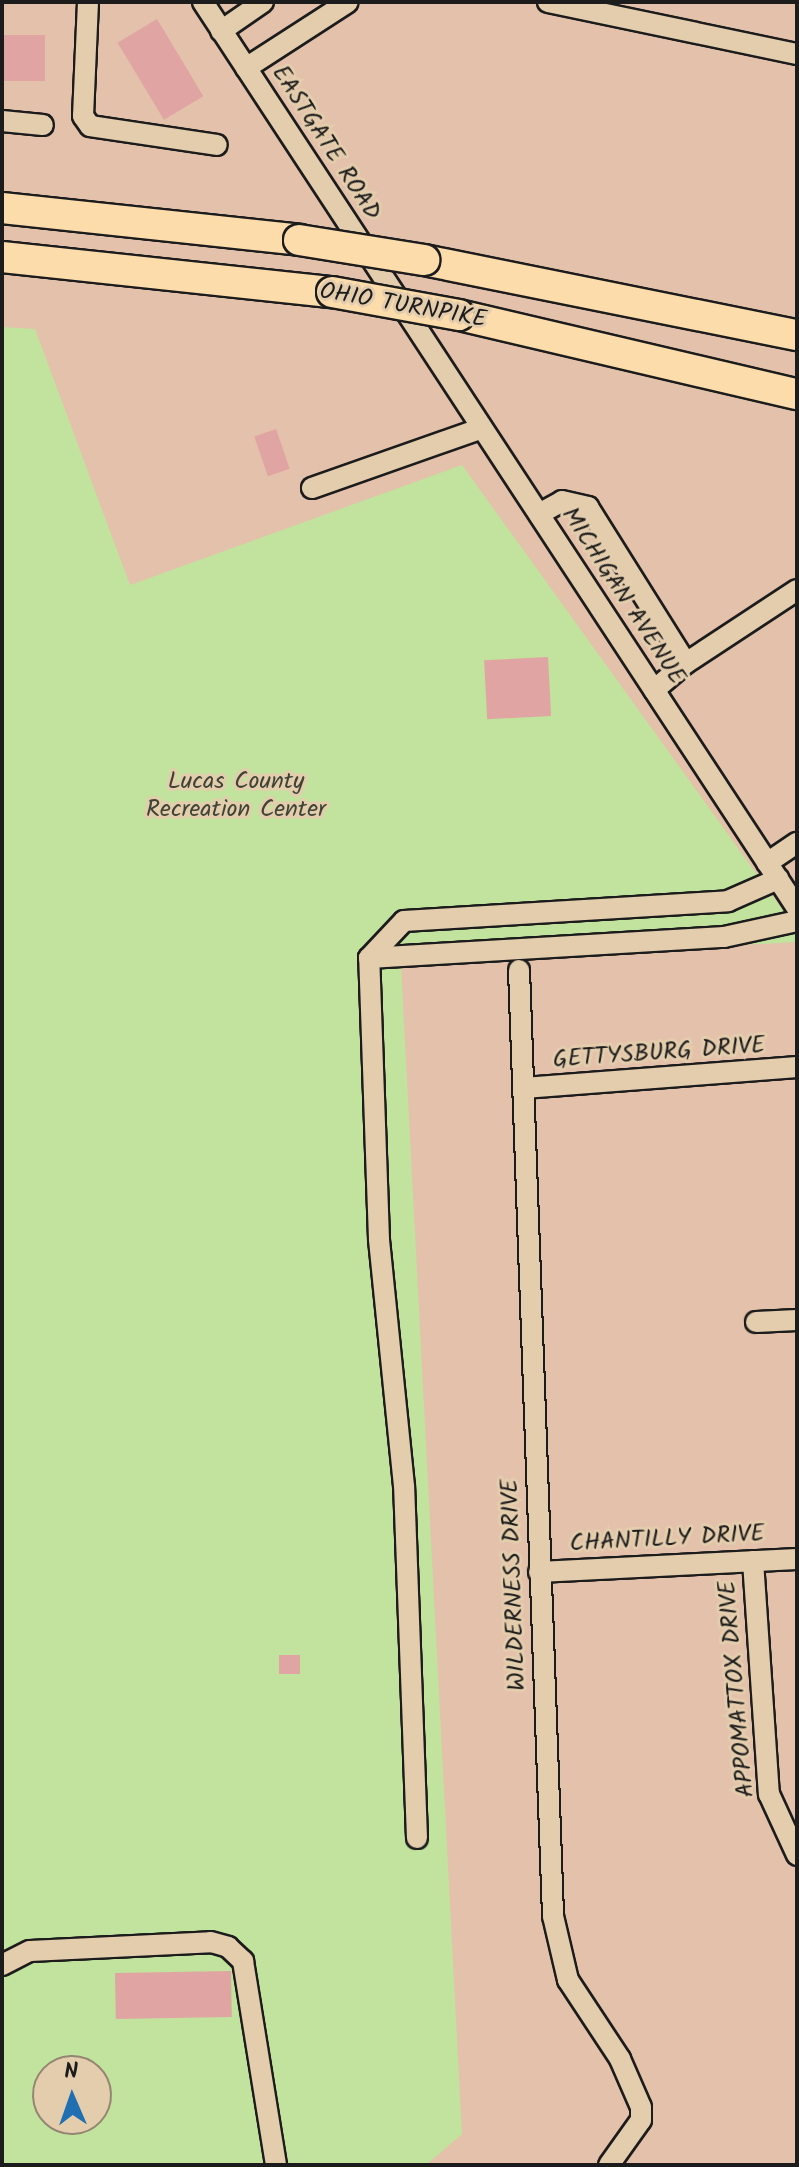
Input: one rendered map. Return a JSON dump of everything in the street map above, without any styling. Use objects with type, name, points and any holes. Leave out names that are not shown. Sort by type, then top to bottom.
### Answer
[{"type":"highway","name":"OHIO TURNPIKE","points":[[2,208],[299,240],[424,260],[797,335]]},
{"type":"highway","name":"OHIO TURNPIKE","points":[[2,257],[332,292],[459,315],[797,394]]},
{"type":"street","points":[[88,2],[83,116],[90,126],[217,145]]},
{"type":"street","name":"EASTGATE ROAD","points":[[203,2],[406,312]]},
{"type":"street","points":[[221,31],[263,2]]},
{"type":"street","points":[[246,68],[348,2]]},
{"type":"street","points":[[548,2],[797,54]]},
{"type":"street","points":[[2,121],[43,125]]},
{"type":"street","name":"MICHIGAN AVENUE","points":[[406,312],[797,908]]},
{"type":"street","points":[[312,488],[482,428]]},
{"type":"street","points":[[539,514],[562,501],[588,507],[686,663]]},
{"type":"street","points":[[654,690],[686,663],[797,590]]},
{"type":"street","points":[[417,1838],[405,1497],[379,1239],[369,958],[404,921],[728,901],[773,871],[797,843]]},
{"type":"street","points":[[438,918],[438,954]]},
{"type":"street","points":[[369,958],[724,937],[797,921]]},
{"type":"street","name":"WILDERNESS DRIVE","points":[[519,970],[539,1572],[558,1948],[641,2107],[641,2120],[609,2165]]},
{"type":"street","name":"GETTYSBURG DRIVE","points":[[524,1088],[797,1067]]},
{"type":"street","points":[[756,1322],[797,1320]]},
{"type":"street","name":"CHANTILLY DRIVE","points":[[539,1572],[797,1559]]},
{"type":"street","name":"APPOMATTOX DRIVE","points":[[753,1561],[769,1794],[797,1855]]},
{"type":"street","points":[[2,1965],[30,1951],[211,1942],[228,1947],[243,1961],[276,2165]]},
{"type":"green space","name":"Lucas County Recreation Center","points":[[2,327],[35,329],[130,585],[462,465],[797,930],[797,942],[401,964],[462,2134],[426,2165],[2,2165]]},
{"type":"building","points":[[157,19],[203,96],[164,120],[118,43]]},
{"type":"building","points":[[2,35],[45,35],[45,81],[2,81]]},
{"type":"building","points":[[276,429],[290,469],[268,476],[254,436]]},
{"type":"building","points":[[548,657],[551,716],[487,719],[484,660]]},
{"type":"building","points":[[279,1655],[300,1655],[300,1674],[279,1674]]},
{"type":"building","points":[[231,1971],[232,2017],[116,2019],[115,1973]]}]
